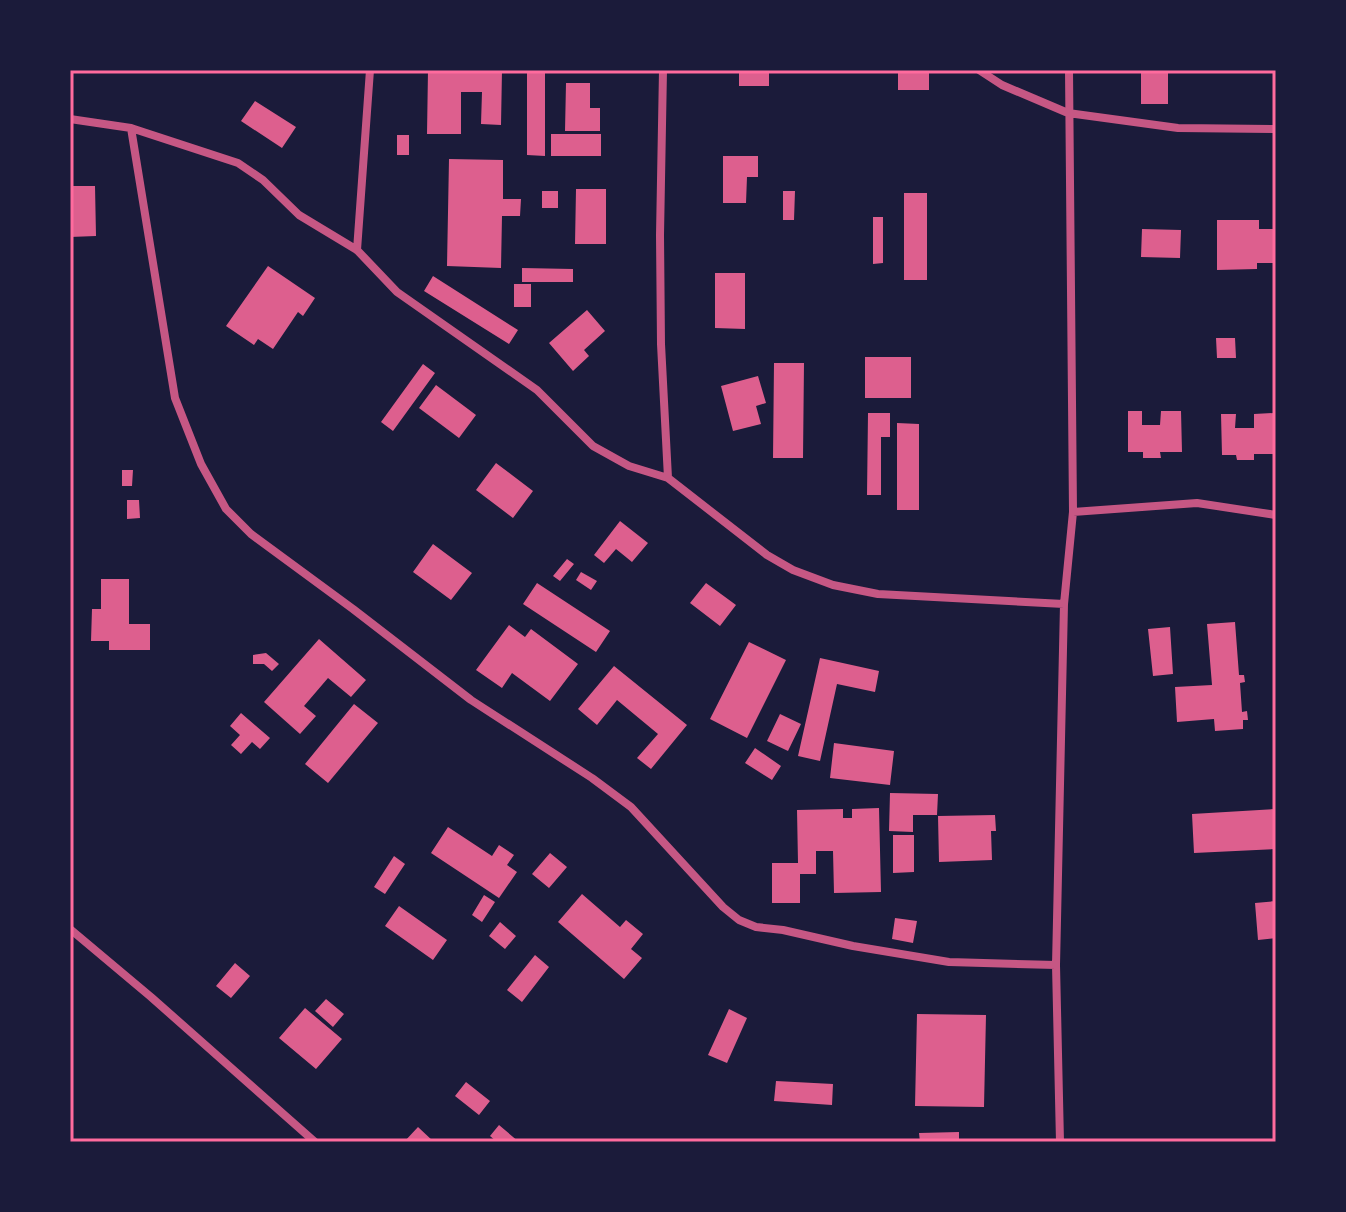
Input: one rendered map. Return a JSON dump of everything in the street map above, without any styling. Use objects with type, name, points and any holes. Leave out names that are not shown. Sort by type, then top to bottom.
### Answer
[{"type":"street","points":[[357,250],[370,70]]},
{"type":"street","points":[[663,70],[661,344],[668,478]]},
{"type":"street","points":[[979,70],[1002,85],[1068,113],[1178,128],[1276,129]]},
{"type":"street","points":[[1060,1142],[1056,965],[1064,604],[1073,512],[1069,70]]},
{"type":"street","points":[[70,119],[131,128],[238,163],[263,180],[299,215],[357,250],[397,292],[537,390],[593,446],[629,466],[668,478],[767,555],[793,570],[833,585],[878,594],[1064,604]]},
{"type":"street","points":[[131,128],[175,398],[201,464],[226,509],[251,534],[471,700],[592,778],[631,807],[723,907],[739,920],[756,927],[949,962],[1056,965]]},
{"type":"street","points":[[1073,512],[1197,503],[1276,515]]},
{"type":"street","points":[[70,929],[315,1142]]},
{"type":"building","points":[[428,70],[502,70],[501,125],[481,124],[482,92],[461,92],[461,134],[427,134]]},
{"type":"building","points":[[527,70],[545,70],[545,156],[527,155]]},
{"type":"building","points":[[739,70],[769,70],[769,86],[739,86]]},
{"type":"building","points":[[898,70],[929,70],[929,90],[898,90]]},
{"type":"building","points":[[1141,70],[1168,70],[1168,104],[1141,104]]},
{"type":"building","points":[[566,83],[590,83],[590,108],[600,108],[600,131],[565,131]]},
{"type":"building","points":[[255,101],[296,127],[282,148],[241,121]]},
{"type":"building","points":[[551,134],[601,134],[601,156],[551,156]]},
{"type":"building","points":[[397,135],[409,135],[409,155],[397,155]]},
{"type":"building","points":[[723,156],[758,156],[758,177],[747,177],[746,203],[723,203]]},
{"type":"building","points":[[449,159],[503,160],[503,199],[521,199],[520,216],[502,216],[501,268],[447,266]]},
{"type":"building","points":[[70,186],[95,186],[96,236],[70,237]]},
{"type":"building","points":[[576,189],[606,189],[606,244],[575,244]]},
{"type":"building","points":[[542,191],[558,191],[558,208],[542,208]]},
{"type":"building","points":[[783,191],[795,191],[794,220],[783,220]]},
{"type":"building","points":[[904,193],[927,193],[927,280],[904,280]]},
{"type":"building","points":[[873,217],[883,217],[883,263],[873,264]]},
{"type":"building","points":[[1217,220],[1259,220],[1259,229],[1274,229],[1275,263],[1257,263],[1257,269],[1217,270]]},
{"type":"building","points":[[1142,229],[1181,230],[1180,258],[1141,257]]},
{"type":"building","points":[[268,266],[315,298],[303,316],[298,312],[273,349],[258,339],[254,345],[226,326]]},
{"type":"building","points":[[522,268],[573,269],[573,282],[522,282]]},
{"type":"building","points":[[715,273],[745,273],[745,329],[715,328]]},
{"type":"building","points":[[433,276],[518,330],[509,344],[424,291]]},
{"type":"building","points":[[514,284],[531,284],[531,307],[514,307]]},
{"type":"building","points":[[587,310],[605,331],[584,350],[589,356],[573,371],[549,343]]},
{"type":"building","points":[[1216,338],[1235,338],[1236,358],[1217,358]]},
{"type":"building","points":[[865,357],[911,357],[911,398],[865,398]]},
{"type":"building","points":[[774,363],[804,363],[803,458],[773,458]]},
{"type":"building","points":[[423,364],[435,373],[393,431],[381,422]]},
{"type":"building","points":[[758,376],[766,403],[756,406],[761,424],[733,431],[721,386]]},
{"type":"building","points":[[436,385],[476,415],[459,438],[419,408]]},
{"type":"building","points":[[1128,411],[1142,411],[1142,425],[1160,425],[1161,411],[1181,411],[1182,452],[1160,452],[1161,458],[1143,458],[1143,452],[1128,452]]},
{"type":"building","points":[[868,413],[890,413],[890,437],[881,437],[881,495],[867,495]]},
{"type":"building","points":[[1274,413],[1275,454],[1254,454],[1254,460],[1237,460],[1236,455],[1222,455],[1221,414],[1236,414],[1235,428],[1254,428],[1254,414]]},
{"type":"building","points":[[897,423],[919,424],[919,510],[897,510]]},
{"type":"building","points":[[496,463],[533,491],[513,518],[476,490]]},
{"type":"building","points":[[122,470],[133,470],[132,486],[122,486]]},
{"type":"building","points":[[127,500],[139,500],[140,518],[127,519]]},
{"type":"building","points":[[620,521],[648,543],[632,562],[616,549],[604,563],[594,555]]},
{"type":"building","points":[[433,544],[472,573],[451,600],[413,572]]},
{"type":"building","points":[[567,559],[574,564],[560,581],[553,576]]},
{"type":"building","points":[[581,572],[597,581],[591,590],[576,580]]},
{"type":"building","points":[[101,579],[129,579],[129,624],[150,624],[150,650],[109,650],[109,641],[91,641],[92,609],[101,609]]},
{"type":"building","points":[[537,583],[610,631],[596,652],[523,604]]},
{"type":"building","points":[[706,583],[736,605],[720,626],[690,603]]},
{"type":"building","points":[[1235,622],[1239,675],[1244,675],[1245,682],[1240,683],[1242,712],[1247,711],[1248,720],[1243,720],[1243,729],[1215,731],[1214,719],[1177,722],[1175,687],[1212,685],[1207,624]]},
{"type":"building","points":[[509,625],[525,637],[531,629],[578,664],[550,701],[512,673],[502,688],[476,670]]},
{"type":"building","points":[[1170,627],[1173,674],[1153,676],[1148,629]]},
{"type":"building","points":[[319,639],[366,680],[351,697],[328,678],[304,706],[316,716],[300,734],[264,702]]},
{"type":"building","points":[[749,642],[786,660],[747,738],[710,719]]},
{"type":"building","points":[[266,653],[279,664],[272,671],[264,664],[253,664],[253,655]]},
{"type":"building","points":[[820,658],[879,671],[875,692],[837,684],[820,761],[798,756]]},
{"type":"building","points":[[614,666],[687,725],[651,769],[637,758],[658,734],[617,700],[597,725],[578,709]]},
{"type":"building","points":[[354,704],[378,723],[328,783],[305,764]]},
{"type":"building","points":[[241,713],[270,738],[260,749],[252,742],[241,754],[231,745],[240,735],[230,726]]},
{"type":"building","points":[[780,714],[801,724],[788,751],[767,741]]},
{"type":"building","points":[[834,743],[894,751],[890,785],[830,778]]},
{"type":"building","points":[[755,748],[781,766],[772,780],[745,763]]},
{"type":"building","points":[[890,793],[938,794],[937,815],[913,815],[913,832],[889,831]]},
{"type":"building","points":[[879,808],[881,892],[834,893],[833,851],[816,851],[816,874],[800,874],[800,903],[772,903],[772,863],[798,863],[797,810],[843,809],[843,818],[852,818],[852,809]]},
{"type":"building","points":[[1276,809],[1276,849],[1194,853],[1192,814]]},
{"type":"building","points":[[995,815],[996,831],[991,831],[992,860],[939,862],[938,816]]},
{"type":"building","points":[[448,827],[492,856],[499,845],[514,855],[507,865],[517,872],[499,898],[431,853]]},
{"type":"building","points":[[893,835],[914,835],[914,872],[893,873]]},
{"type":"building","points":[[550,853],[567,867],[549,888],[532,874]]},
{"type":"building","points":[[394,856],[405,864],[385,894],[374,887]]},
{"type":"building","points":[[582,894],[620,927],[626,920],[643,934],[631,949],[642,958],[624,979],[558,922]]},
{"type":"building","points":[[484,895],[495,902],[482,922],[472,915]]},
{"type":"building","points":[[1276,901],[1276,938],[1258,940],[1255,903]]},
{"type":"building","points":[[399,906],[447,940],[433,960],[385,926]]},
{"type":"building","points":[[895,918],[917,921],[913,943],[892,939]]},
{"type":"building","points":[[500,922],[516,936],[505,949],[489,936]]},
{"type":"building","points":[[535,955],[549,967],[522,1002],[507,990]]},
{"type":"building","points":[[235,963],[250,976],[231,998],[216,986]]},
{"type":"building","points":[[326,999],[344,1014],[333,1027],[315,1011]]},
{"type":"building","points":[[305,1008],[342,1039],[316,1069],[279,1038]]},
{"type":"building","points":[[729,1009],[747,1018],[727,1063],[708,1055]]},
{"type":"building","points":[[917,1014],[986,1015],[984,1107],[915,1106]]},
{"type":"building","points":[[776,1081],[833,1084],[832,1105],[774,1101]]},
{"type":"building","points":[[466,1082],[490,1101],[479,1115],[455,1096]]},
{"type":"building","points":[[499,1125],[519,1142],[497,1142],[490,1136]]},
{"type":"building","points":[[418,1127],[434,1142],[404,1142]]},
{"type":"building","points":[[959,1132],[959,1142],[920,1142],[919,1133]]}]
